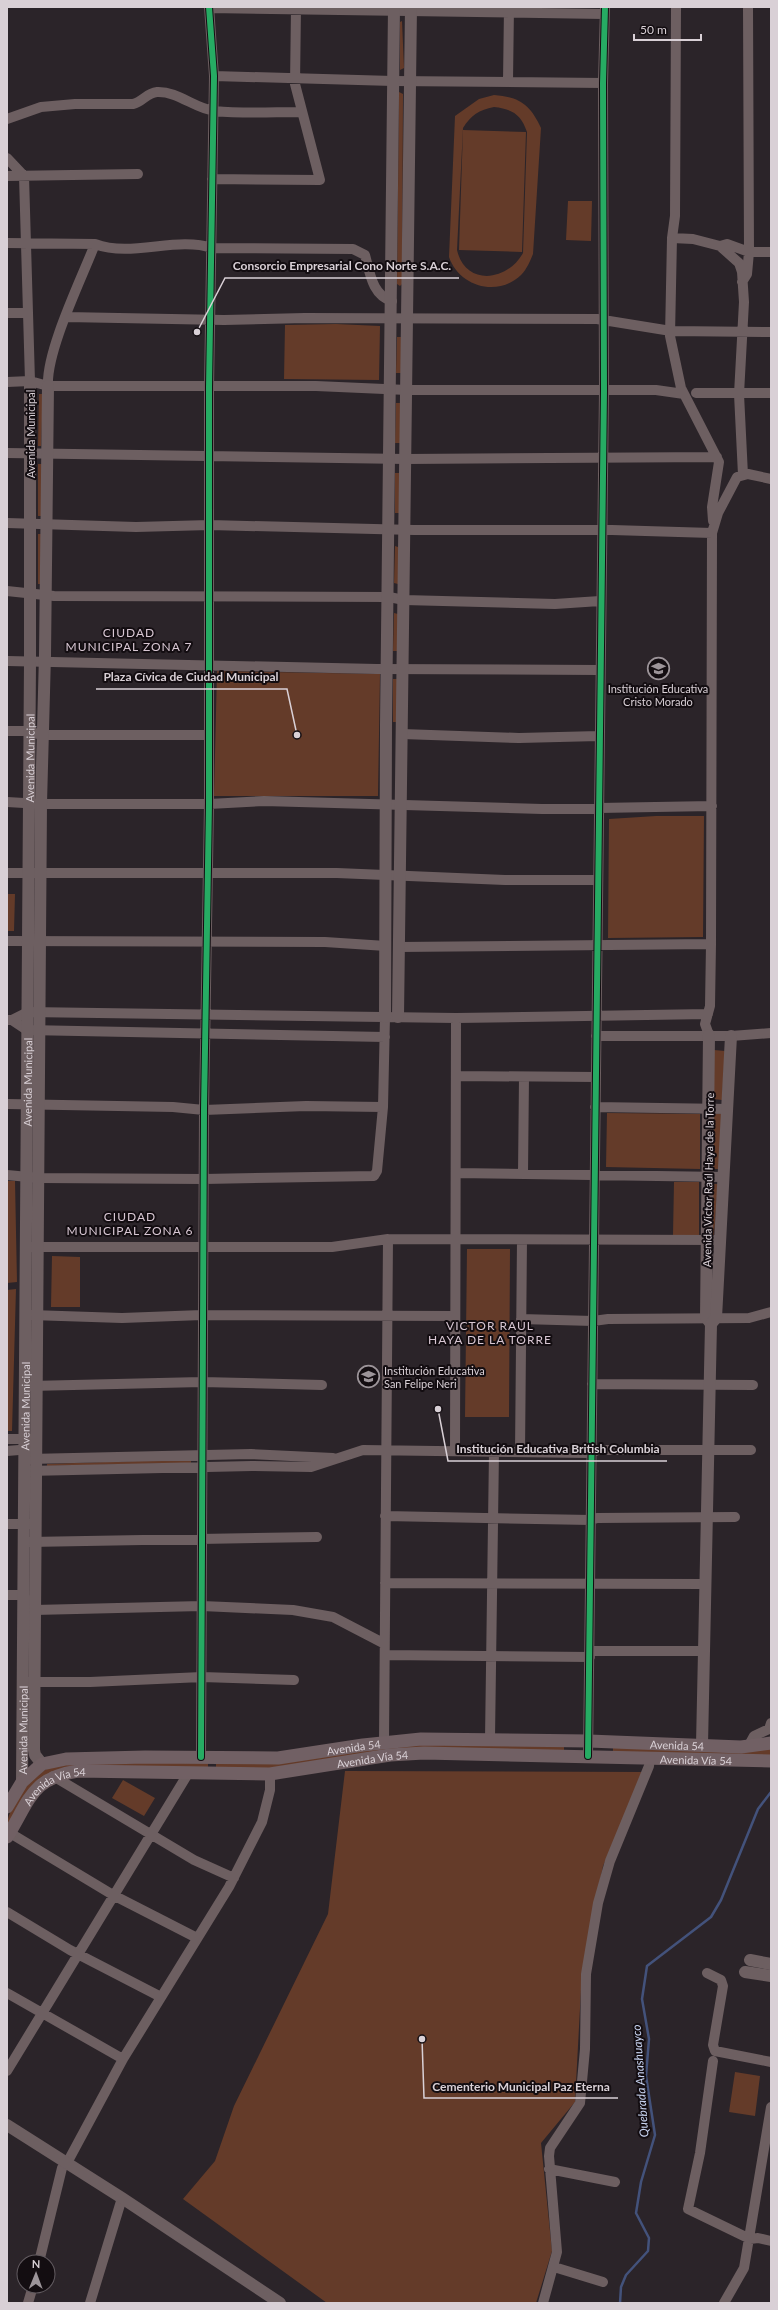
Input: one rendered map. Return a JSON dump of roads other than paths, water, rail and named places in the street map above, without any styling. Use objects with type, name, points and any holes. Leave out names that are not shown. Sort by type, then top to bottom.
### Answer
[{"type":"main road","name":"Avenida 54","points":[[42,1764],[84,1758],[278,1758],[384,1742],[421,1739],[589,1741],[748,1747],[771,1743]]},
{"type":"main road","name":"Avenida Vía 54","points":[[8,1835],[36,1789],[53,1776],[78,1771],[270,1774],[404,1754],[588,1756],[771,1761]]},
{"type":"main road","points":[[7,1807],[22,1782],[42,1764]]},
{"type":"street","points":[[676,7],[675,216],[672,238],[670,336],[673,356],[684,394],[717,457],[719,468],[712,507],[711,944],[708,1014],[706,1024],[709,1035]]},
{"type":"street","points":[[742,282],[747,274],[749,252],[748,7]]},
{"type":"street","points":[[201,1757],[203,1468],[202,1315],[206,873],[209,804],[207,735],[210,525],[209,387],[214,76],[209,8],[605,10],[603,83],[604,390],[600,602],[591,1452],[592,1584],[588,1756]]},
{"type":"street","points":[[212,179],[320,180],[301,112],[294,78],[296,8]]},
{"type":"street","points":[[7,1175],[39,1178],[204,1179],[374,1176],[377,1171],[383,1107],[385,1037],[387,669],[389,597],[394,9]]},
{"type":"street","points":[[398,1017],[411,9]]},
{"type":"street","points":[[508,81],[509,9]]},
{"type":"street","points":[[214,76],[393,81],[603,83]]},
{"type":"street","points":[[7,119],[41,107],[75,104],[133,104],[140,102],[150,93],[157,92],[173,95],[213,111],[301,112]]},
{"type":"street","points":[[7,158],[24,176],[30,381]]},
{"type":"street","points":[[7,176],[138,174]]},
{"type":"street","points":[[672,238],[693,239],[720,246],[738,263],[744,302],[741,332],[739,394],[742,475]]},
{"type":"street","points":[[7,243],[95,244],[106,248],[146,249],[202,245],[212,248],[353,249],[365,256],[375,289],[384,298],[392,301]]},
{"type":"street","points":[[48,386],[47,372],[66,317],[95,244]]},
{"type":"street","points":[[720,246],[727,244],[749,252],[770,250]]},
{"type":"street","points":[[7,313],[27,313]]},
{"type":"street","points":[[66,317],[603,320],[671,331],[771,332]]},
{"type":"street","points":[[7,382],[30,381],[48,386],[316,386],[407,390],[656,390],[684,394]]},
{"type":"street","name":"Avenida Municipal","points":[[22,1782],[27,1682],[34,1610],[29,1524],[30,1455],[36,1386],[25,1247],[25,1177],[40,1030],[41,942],[41,872],[29,731],[30,381]]},
{"type":"street","name":"Avenida Municipal","points":[[30,1455],[24,1386],[39,1247],[39,1178],[27,1030],[28,872],[41,735],[45,663],[48,386]]},
{"type":"street","points":[[696,393],[771,393]]},
{"type":"street","points":[[7,453],[406,459],[602,459],[717,457]]},
{"type":"street","points":[[713,528],[734,482],[738,477],[742,475],[754,475],[771,479]]},
{"type":"street","points":[[7,523],[136,527],[210,525],[525,532],[713,528]]},
{"type":"street","points":[[7,591],[30,592],[46,596],[389,597],[404,600],[555,604],[600,602]]},
{"type":"street","points":[[7,661],[387,669],[600,670]]},
{"type":"street","points":[[7,731],[29,731],[41,735],[207,735]]},
{"type":"street","points":[[402,734],[526,738],[599,736]]},
{"type":"street","points":[[7,802],[209,804],[264,801],[386,803],[401,806],[599,808],[712,806]]},
{"type":"street","points":[[7,873],[386,875],[400,877],[505,880],[597,880]]},
{"type":"street","points":[[7,941],[206,943],[325,942],[386,946]]},
{"type":"street","points":[[399,947],[711,944]]},
{"type":"street","points":[[10,1020],[28,1012],[456,1018],[596,1017],[708,1014]]},
{"type":"street","points":[[455,1451],[454,1316],[457,1076],[456,1018]]},
{"type":"street","points":[[10,1020],[27,1030],[385,1037]]},
{"type":"street","points":[[596,1036],[731,1036],[771,1033]]},
{"type":"street","name":"Avenida Víctor Raúl Haya de la Torre","points":[[709,1035],[707,1240],[711,1320]]},
{"type":"street","name":"Avenida Víctor Raúl Haya de la Torre","points":[[711,1320],[720,1240],[731,1036]]},
{"type":"street","points":[[457,1076],[596,1077]]},
{"type":"street","points":[[522,1173],[524,1077]]},
{"type":"street","points":[[7,1104],[172,1107],[204,1110],[306,1106],[383,1107]]},
{"type":"street","points":[[595,1107],[728,1109]]},
{"type":"street","points":[[456,1173],[724,1177]]},
{"type":"street","points":[[384,1742],[385,1655],[383,1643],[385,1583],[388,1239]]},
{"type":"street","points":[[25,1247],[332,1247],[388,1239],[594,1241],[720,1240]]},
{"type":"street","points":[[520,1452],[522,1240]]},
{"type":"street","points":[[521,1319],[593,1321],[608,1318],[711,1320],[749,1318],[771,1312]]},
{"type":"street","points":[[31,1315],[122,1318],[202,1315],[388,1317],[454,1316]]},
{"type":"street","points":[[702,1746],[705,1518],[711,1320]]},
{"type":"street","points":[[24,1386],[202,1382],[322,1384]]},
{"type":"street","points":[[592,1384],[710,1383],[753,1385]]},
{"type":"street","points":[[7,1440],[30,1455],[251,1454],[339,1458]]},
{"type":"street","points":[[7,1451],[30,1455],[203,1468],[311,1467],[363,1450],[591,1452],[598,1450],[751,1450]]},
{"type":"street","points":[[490,1739],[494,1451]]},
{"type":"street","points":[[385,1516],[591,1520],[597,1518],[735,1517]]},
{"type":"street","points":[[7,1524],[29,1524]]},
{"type":"street","points":[[29,1542],[317,1537]]},
{"type":"street","name":"Avenida Municipal","points":[[29,1542],[23,1595],[27,1682],[35,1756],[42,1764]]},
{"type":"street","points":[[385,1583],[705,1584]]},
{"type":"street","points":[[7,1595],[23,1595],[34,1610],[202,1606],[293,1610],[334,1617],[383,1643]]},
{"type":"street","points":[[385,1655],[590,1654],[704,1651]]},
{"type":"street","points":[[27,1682],[90,1682],[202,1677],[294,1680]]},
{"type":"street","points":[[748,1747],[754,1736],[769,1729],[771,1723]]},
{"type":"street","points":[[543,2303],[554,2268],[557,2252],[549,2169],[550,2148],[580,2103],[584,2049],[586,1974],[598,1903],[610,1861],[649,1766],[650,1758]]},
{"type":"street","points":[[7,2071],[189,1772]]},
{"type":"street","points":[[41,2254],[62,2168],[123,2059],[234,1878],[262,1822],[270,1790],[270,1774]]},
{"type":"street","points":[[53,1776],[194,1860],[234,1878]]},
{"type":"street","points":[[8,1835],[113,1895],[197,1938]]},
{"type":"street","points":[[7,1912],[78,1954],[161,1997]]},
{"type":"street","points":[[771,1964],[750,1960],[742,1970],[745,1972],[771,1976]]},
{"type":"street","points":[[708,1973],[721,1980],[723,1986],[713,2045],[715,2051],[771,2062]]},
{"type":"street","points":[[7,1993],[123,2059]]},
{"type":"street","points":[[713,2061],[700,2153],[688,2209],[750,2239],[758,2238],[771,2241]]},
{"type":"street","points":[[724,2303],[741,2276],[750,2239],[771,2108]]},
{"type":"street","points":[[7,2125],[122,2198],[280,2303]]},
{"type":"street","points":[[549,2169],[615,2182]]},
{"type":"street","points":[[90,2303],[122,2198]]},
{"type":"street","points":[[554,2268],[603,2282]]},
{"type":"waterway","name":"Quebrada Anashuayco","points":[[620,2303],[621,2287],[626,2275],[648,2251],[649,2238],[636,2213],[641,2182],[655,2135],[646,2076],[649,2039],[642,1999],[647,1966],[711,1917],[721,1900],[758,1809],[771,1792]]},
{"type":"place","name":"Consorcio Empresarial Cono Norte S.A.C.","points":[[197,332]]},
{"type":"place","name":"Institución Educativa Cristo Morado","points":[[658,668]]},
{"type":"place","name":"Plaza Cívica de Ciudad Municipal","points":[[297,735]]},
{"type":"place","name":"Institución Educativa San Felipe Neri","points":[[368,1376]]},
{"type":"place","name":"Institución Educativa British Columbia","points":[[438,1409]]},
{"type":"place","name":"Cementerio Municipal Paz Eterna","points":[[422,2039]]},
{"type":"district","name":"CIUDAD MUNICIPAL ZONA 7","points":[[129,639]]},
{"type":"district","name":"CIUDAD MUNICIPAL ZONA 6","points":[[130,1223]]},
{"type":"district","name":"VICTOR RAUL HAYA DE LA TORRE","points":[[490,1332]]}]
